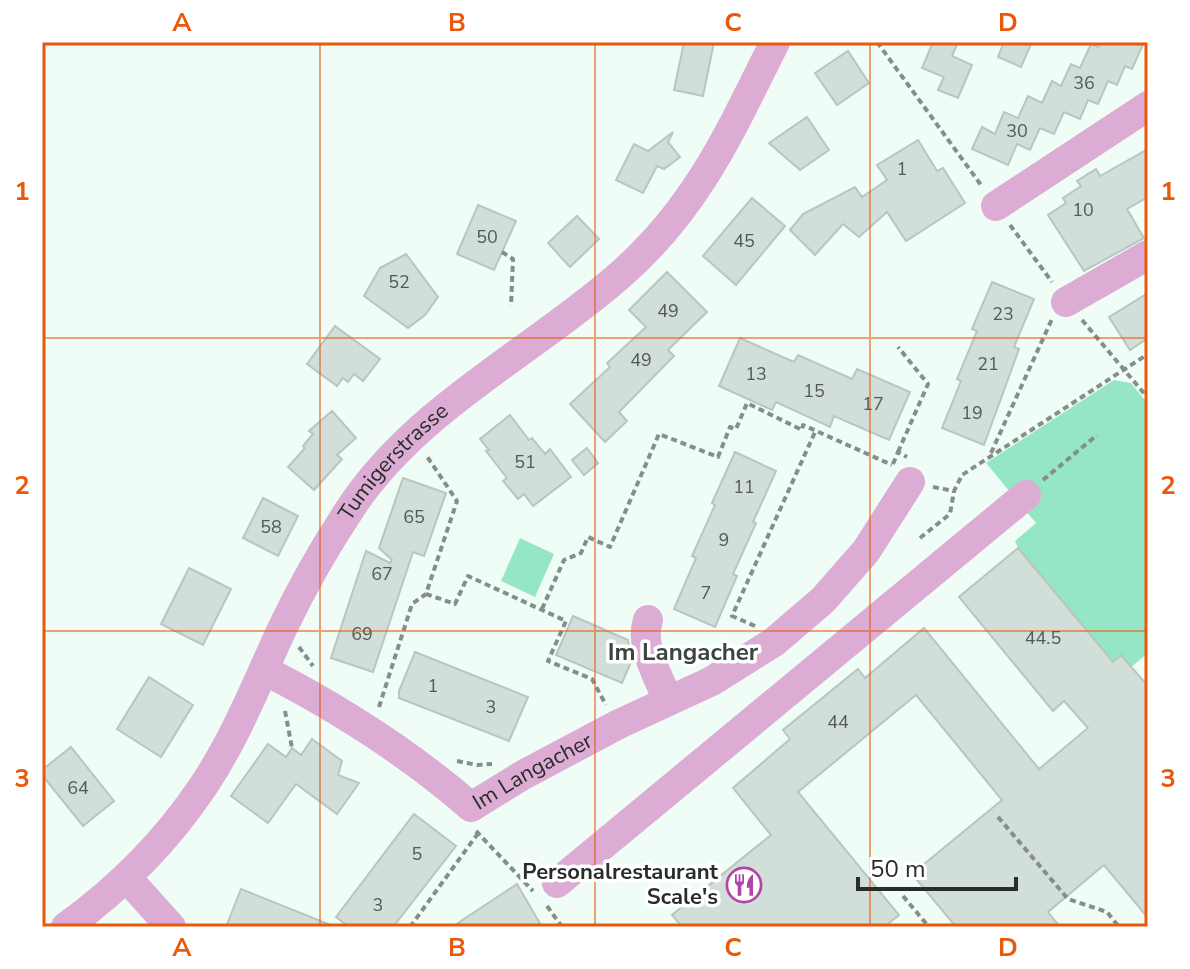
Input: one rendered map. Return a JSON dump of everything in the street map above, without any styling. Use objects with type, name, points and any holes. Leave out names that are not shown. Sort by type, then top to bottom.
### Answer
[{"type":"street","name":"Tumigerstrasse","points":[[66,927],[127,878],[166,837],[205,784],[228,745],[319,559],[355,502],[384,466],[441,411],[585,304],[659,237],[694,195],[720,153],[775,42]]},
{"type":"street","points":[[996,206],[1148,106]]},
{"type":"street","points":[[1066,302],[1148,255]]},
{"type":"street","name":"Im Langacher","points":[[264,670],[384,738],[471,807],[523,775],[712,681],[768,636],[823,600],[866,551],[896,475]]},
{"type":"street","points":[[557,883],[1026,495]]},
{"type":"street","points":[[642,625],[645,642],[668,701]]},
{"type":"street","points":[[768,636],[804,677]]},
{"type":"street","points":[[127,878],[174,919]]},
{"type":"path","points":[[502,252],[513,259],[511,306]]},
{"type":"path","points":[[990,456],[1059,305],[1066,302]]},
{"type":"path","points":[[896,475],[898,452],[928,384],[898,347]]},
{"type":"path","points":[[920,538],[950,514],[954,491],[962,475],[1148,354]]},
{"type":"path","points":[[542,609],[564,560],[581,553],[588,537],[610,547],[659,434],[718,457],[730,427],[736,429],[747,403],[802,430],[803,425],[896,475],[954,491]]},
{"type":"path","points":[[768,636],[732,616],[815,431]]},
{"type":"path","points":[[1026,495],[1097,435]]},
{"type":"path","points":[[378,710],[412,604],[426,594],[457,501],[413,436]]},
{"type":"path","points":[[896,475],[909,458],[898,452]]},
{"type":"path","points":[[426,594],[455,604],[468,576],[566,621],[548,661],[592,679],[606,705]]},
{"type":"path","points":[[595,711],[617,700]]},
{"type":"path","points":[[438,778],[449,760],[492,764]]},
{"type":"path","points":[[998,817],[1068,899],[1107,912],[1119,927]]},
{"type":"path","points":[[410,927],[486,823]]},
{"type":"path","points":[[903,896],[929,927]]},
{"type":"green space","points":[[1114,380],[1131,383],[1148,404],[1148,653],[1131,667],[1121,655],[1113,661],[1018,548],[1015,541],[1036,523],[986,463]]},
{"type":"green space","points":[[520,538],[554,554],[535,597],[501,581]]},
{"type":"building","points":[[684,42],[714,42],[703,96],[674,90]]},
{"type":"building","points":[[933,42],[958,42],[952,56],[972,65],[958,98],[938,90],[944,77],[922,68]]},
{"type":"building","points":[[1004,42],[1032,42],[1021,67],[998,57]]},
{"type":"building","points":[[1100,42],[1144,42],[1132,69],[1125,66],[1117,85],[1108,81],[1098,104],[1088,100],[1080,119],[1064,112],[1054,134],[1040,128],[1030,150],[1017,144],[1008,165],[972,149],[982,127],[995,134],[1004,112],[1018,118],[1028,96],[1042,103],[1052,81],[1061,86],[1071,64],[1080,68],[1091,44],[1098,47]]},
{"type":"building","points":[[848,51],[869,83],[837,105],[815,73]]},
{"type":"building","points":[[807,117],[829,150],[800,170],[769,143]]},
{"type":"building","points":[[673,132],[668,142],[680,157],[664,169],[657,166],[643,193],[616,180],[634,144],[648,151]]},
{"type":"building","points":[[918,140],[937,171],[943,168],[965,203],[906,241],[887,212],[859,237],[843,224],[815,255],[790,230],[803,214],[855,187],[862,197],[887,180],[877,165]]},
{"type":"building","points":[[1148,149],[1148,197],[1127,209],[1144,238],[1084,271],[1048,215],[1066,203],[1063,198],[1081,186],[1077,181],[1096,169],[1100,176]]},
{"type":"building","points":[[752,198],[785,226],[736,285],[703,256]]},
{"type":"building","points":[[478,205],[516,221],[494,270],[457,254]]},
{"type":"building","points":[[577,216],[599,239],[570,267],[548,243]]},
{"type":"building","points":[[406,254],[438,297],[425,315],[408,328],[364,296],[380,268]]},
{"type":"building","points":[[667,272],[707,312],[668,350],[674,356],[619,412],[627,421],[605,442],[570,404],[610,367],[607,363],[646,327],[629,310]]},
{"type":"building","points":[[992,282],[1034,299],[1014,347],[1019,349],[984,445],[942,428],[961,381],[957,379],[977,331],[972,329]]},
{"type":"building","points":[[1148,293],[1148,338],[1130,350],[1109,317]]},
{"type":"building","points":[[335,326],[380,359],[363,381],[354,374],[348,382],[343,378],[337,386],[307,364]]},
{"type":"building","points":[[740,338],[794,362],[798,355],[852,379],[857,369],[910,392],[889,440],[834,416],[830,427],[776,402],[772,410],[719,386]]},
{"type":"building","points":[[332,411],[356,438],[337,455],[342,459],[314,490],[288,467],[305,448],[303,446],[313,434],[309,431]]},
{"type":"building","points":[[510,415],[529,440],[532,438],[545,454],[550,449],[571,477],[533,506],[524,494],[518,499],[503,481],[507,478],[480,439]]},
{"type":"building","points":[[587,448],[598,463],[584,475],[572,460]]},
{"type":"building","points":[[735,452],[776,471],[753,522],[756,523],[733,574],[737,576],[715,627],[674,609],[696,558],[692,556],[715,505],[712,503]]},
{"type":"building","points":[[403,478],[446,493],[424,556],[413,552],[373,672],[331,658],[366,551],[390,563],[392,560],[379,548]]},
{"type":"building","points":[[263,498],[298,516],[278,556],[243,538]]},
{"type":"building","points":[[1018,548],[1113,662],[1121,655],[1148,686],[1148,918],[1104,865],[1048,912],[1060,927],[956,927],[912,874],[1002,800],[916,695],[798,792],[899,915],[884,927],[682,927],[672,915],[771,835],[733,788],[790,739],[783,730],[858,669],[865,678],[924,628],[1039,769],[1088,728],[1064,701],[1053,711],[959,597]]},
{"type":"building","points":[[189,568],[231,589],[203,645],[161,624]]},
{"type":"building","points":[[573,616],[628,640],[632,660],[622,683],[556,655]]},
{"type":"building","points":[[415,652],[528,697],[509,741],[399,698]]},
{"type":"building","points":[[149,677],[193,705],[161,757],[117,729]]},
{"type":"building","points":[[312,739],[342,761],[338,775],[359,783],[337,814],[296,784],[268,823],[231,796],[268,744],[286,757],[292,748],[301,755]]},
{"type":"building","points":[[71,747],[114,801],[83,826],[42,775],[42,770]]},
{"type":"building","points":[[414,814],[456,846],[393,927],[349,927],[336,917]]},
{"type":"building","points":[[517,884],[542,927],[452,927]]},
{"type":"building","points":[[241,889],[333,926],[333,927],[226,927]]},
{"type":"place","name":"Personalrestaurant Scale's","points":[[744,885]]},
{"type":"district","name":"Im Langacher","points":[[683,652]]}]
